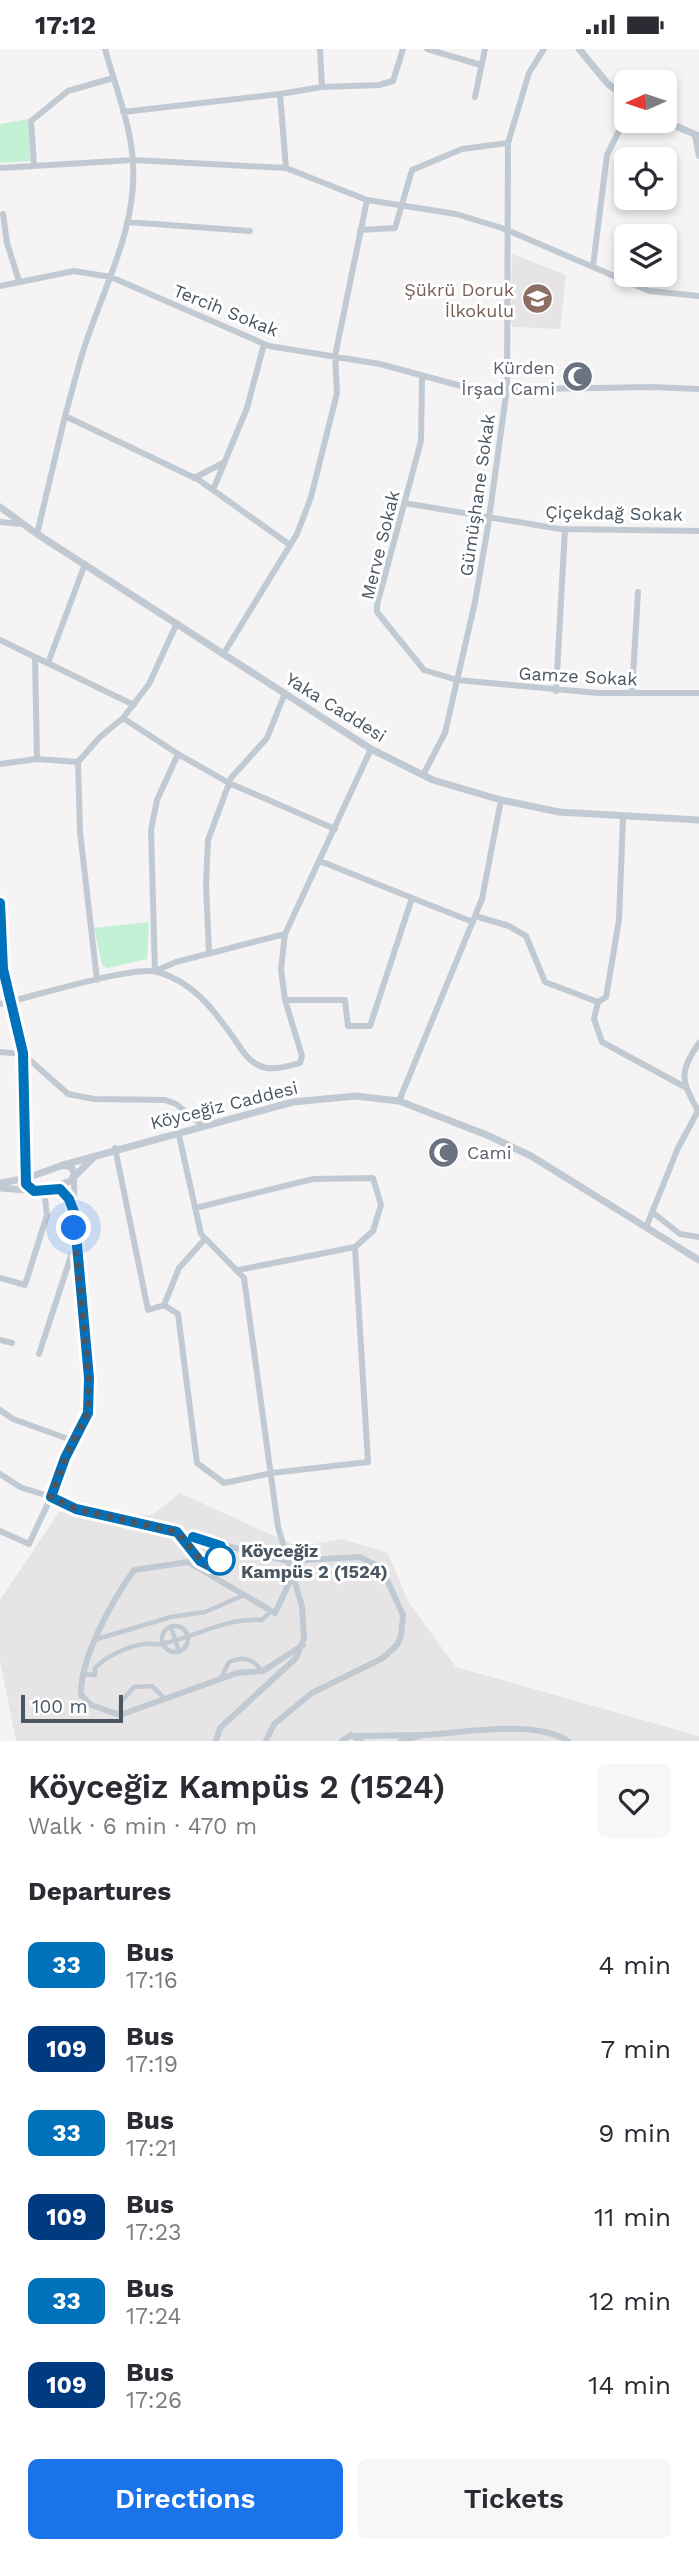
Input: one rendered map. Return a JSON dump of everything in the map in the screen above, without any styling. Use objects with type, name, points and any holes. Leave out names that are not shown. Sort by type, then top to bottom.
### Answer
[{"type":"street","points":[[37,534],[65,416],[88,335],[111,277],[134,187],[133,160],[123,112],[105,49]]},
{"type":"street","points":[[320,49],[322,87]]},
{"type":"street","points":[[123,112],[322,87],[379,85],[393,81],[403,49]]},
{"type":"street","points":[[427,49],[481,65]]},
{"type":"street","points":[[475,97],[485,49]]},
{"type":"street","name":"Gümüşhane Sokak","points":[[423,775],[445,733],[489,517],[507,388],[510,231],[508,143],[529,73],[544,49]]},
{"type":"street","points":[[579,49],[614,88]]},
{"type":"street","points":[[34,166],[31,121],[68,90],[113,78]]},
{"type":"street","points":[[281,93],[286,168]]},
{"type":"street","points":[[677,127],[697,136],[699,156]]},
{"type":"street","points":[[593,266],[607,155],[618,133]]},
{"type":"street","points":[[360,230],[395,228],[412,170],[461,149],[508,143]]},
{"type":"street","points":[[0,168],[133,160],[286,168],[367,200],[456,214],[510,231],[660,294],[699,296]]},
{"type":"street","points":[[224,653],[290,545],[312,497],[330,434],[337,393],[335,356],[367,200]]},
{"type":"street","points":[[1,212],[19,281]]},
{"type":"street","points":[[127,222],[250,231]]},
{"type":"street","name":"Tercih Sokak","points":[[0,286],[74,271],[111,277],[264,344],[380,364],[422,378],[476,390],[507,388],[556,391],[651,387],[699,389]]},
{"type":"street","points":[[214,490],[247,408],[264,344]]},
{"type":"street","name":"Merve Sokak","points":[[422,378],[421,441],[379,594],[377,612],[424,670],[457,680]]},
{"type":"street","points":[[65,416],[194,478],[290,545]]},
{"type":"street","points":[[194,478],[223,463]]},
{"type":"street","name":"Çiçekdağ Sokak","points":[[404,503],[565,529],[699,531]]},
{"type":"street","name":"Yaka Caddesi","points":[[0,507],[37,534],[371,749],[423,775],[501,800],[559,812],[623,818],[699,820]]},
{"type":"street","points":[[0,523],[26,525]]},
{"type":"street","points":[[556,691],[565,529]]},
{"type":"street","points":[[48,663],[85,563]]},
{"type":"street","points":[[632,693],[638,592]]},
{"type":"street","points":[[97,980],[80,832],[78,762],[100,737],[123,718],[149,684],[177,623]]},
{"type":"street","points":[[0,640],[134,705]]},
{"type":"street","points":[[35,657],[37,759]]},
{"type":"street","name":"Gamze Sokak","points":[[457,680],[556,691],[699,693]]},
{"type":"street","points":[[209,953],[206,885],[208,840],[229,783],[267,738],[285,693]]},
{"type":"street","points":[[123,718],[229,783],[335,829]]},
{"type":"street","points":[[155,971],[179,981],[208,1002],[247,1056],[258,1066],[271,1068],[300,1063],[302,1056],[285,1000],[281,969],[285,934],[371,749]]},
{"type":"street","points":[[155,971],[151,830],[157,800],[178,754]]},
{"type":"street","points":[[0,764],[37,759],[78,762]]},
{"type":"street","points":[[399,1101],[482,899],[501,800]]},
{"type":"street","points":[[623,818],[619,919],[606,997],[598,1002],[594,1019],[602,1042],[685,1087]]},
{"type":"street","points":[[320,861],[412,898],[474,919],[509,926],[526,936],[545,982],[598,1002]]},
{"type":"street","points":[[285,1000],[345,1000],[348,1026],[370,1026],[412,898]]},
{"type":"street","points":[[0,902],[3,969],[23,1053],[24,1156],[28,1188],[34,1191]]},
{"type":"street","points":[[0,1003],[97,980],[155,971],[209,953],[285,934]]},
{"type":"street","points":[[647,1225],[698,1109],[685,1087],[684,1069],[699,1043]]},
{"type":"street","points":[[0,1052],[23,1053],[68,1094],[94,1099],[165,1100],[176,1104],[202,1125]]},
{"type":"street","name":"Köyceğiz Caddesi","points":[[27,1178],[178,1131],[293,1102],[356,1097],[399,1101],[487,1135],[531,1156],[699,1259]]},
{"type":"street","points":[[178,1131],[195,1209],[205,1239],[244,1278],[278,1527],[302,1606],[303,1645],[291,1664],[220,1728],[216,1741]]},
{"type":"street","points":[[115,1149],[148,1310],[164,1305]]},
{"type":"street","name":"Köyceğiz Caddesi","points":[[34,1191],[55,1188],[74,1177],[96,1155]]},
{"type":"street","points":[[24,1156],[31,1166],[41,1172]]},
{"type":"street","points":[[0,1531],[29,1543],[88,1413],[89,1378],[75,1245],[74,1177],[72,1168],[63,1165]]},
{"type":"street","points":[[0,1185],[27,1178]]},
{"type":"street","points":[[195,1209],[313,1179],[373,1178],[381,1205],[373,1231],[355,1247],[238,1270]]},
{"type":"street","points":[[0,1185],[34,1191]]},
{"type":"street","points":[[55,1188],[66,1195],[74,1212]]},
{"type":"street","points":[[0,1278],[25,1285],[46,1220],[44,1190]]},
{"type":"street","points":[[652,1212],[680,1234],[699,1237]]},
{"type":"street","points":[[164,1305],[179,1268],[205,1239]]},
{"type":"street","points":[[39,1354],[75,1245]]},
{"type":"street","points":[[164,1305],[178,1314],[197,1462],[224,1483],[272,1473],[368,1462],[355,1247]]},
{"type":"street","points":[[0,1340],[12,1343]]},
{"type":"street","points":[[0,1410],[13,1419],[74,1441]]},
{"type":"street","points":[[0,1474],[20,1487],[76,1509],[287,1561],[353,1557],[376,1563],[388,1577],[403,1615],[401,1636],[390,1653],[312,1693],[274,1724],[266,1741]]},
{"type":"street","points":[[177,1532],[204,1568]]},
{"type":"street","points":[[204,1568],[215,1565],[221,1557],[222,1547],[216,1542]]},
{"type":"street","points":[[293,1576],[275,1613],[204,1568],[188,1562],[134,1570],[120,1590],[81,1674],[81,1695],[91,1705],[120,1715],[237,1673],[263,1671],[303,1645]]},
{"type":"street","points":[[97,1639],[171,1617],[205,1612],[245,1595]]},
{"type":"street","points":[[81,1674],[95,1675],[95,1668],[103,1660],[146,1643],[162,1644],[221,1624],[247,1619],[262,1620],[271,1611]]},
{"type":"street","points":[[171,1627],[178,1652]]},
{"type":"street","points":[[171,1627],[180,1627],[188,1636],[187,1645],[178,1652],[168,1651],[162,1644],[164,1632],[171,1627]]},
{"type":"street","points":[[220,1679],[229,1662],[245,1657],[255,1661],[263,1671]]},
{"type":"street","points":[[120,1715],[121,1702],[134,1687],[152,1686],[165,1699]]},
{"type":"street","points":[[342,1740],[355,1736],[534,1730],[568,1741]]},
{"type":"street","points":[[401,1741],[423,1735]]},
{"type":"street","points":[[355,1736],[361,1741]]},
{"type":"shaded area","name":"Şükrü Doruk İlkokulu","points":[[512,254],[566,275],[560,329],[513,327],[510,322]]},
{"type":"shaded area","points":[[180,1493],[298,1547],[341,1539],[387,1552],[409,1603],[456,1667],[699,1736],[699,1741],[16,1741],[0,1661],[0,1600],[59,1512],[152,1515]]},
{"type":"green space","points":[[29,119],[30,161],[0,163],[0,124]]},
{"type":"green space","points":[[149,922],[147,959],[107,968],[102,965],[94,928]]},
{"type":"bus line","name":"33","points":[[0,903],[3,969],[23,1053],[26,1184],[34,1191],[60,1189],[69,1199],[74,1212],[89,1378],[88,1413],[65,1458],[51,1497],[76,1509],[177,1532],[205,1565],[210,1566],[220,1560],[221,1546],[216,1542],[193,1537]]},
{"type":"place","name":"Şükrü Doruk İlkokulu","points":[[537,299]]},
{"type":"place","name":"Kürden İrşad Cami","points":[[578,377]]},
{"type":"place","name":"Cami","points":[[444,1152]]},
{"type":"place","name":"Köyceğiz Kampüs 2 (1524)","points":[[220,1560]]},
{"type":"route","points":[[74,1228],[89,1378],[88,1413],[65,1458],[51,1497],[76,1509],[177,1532],[205,1565],[213,1566],[220,1560]]}]
